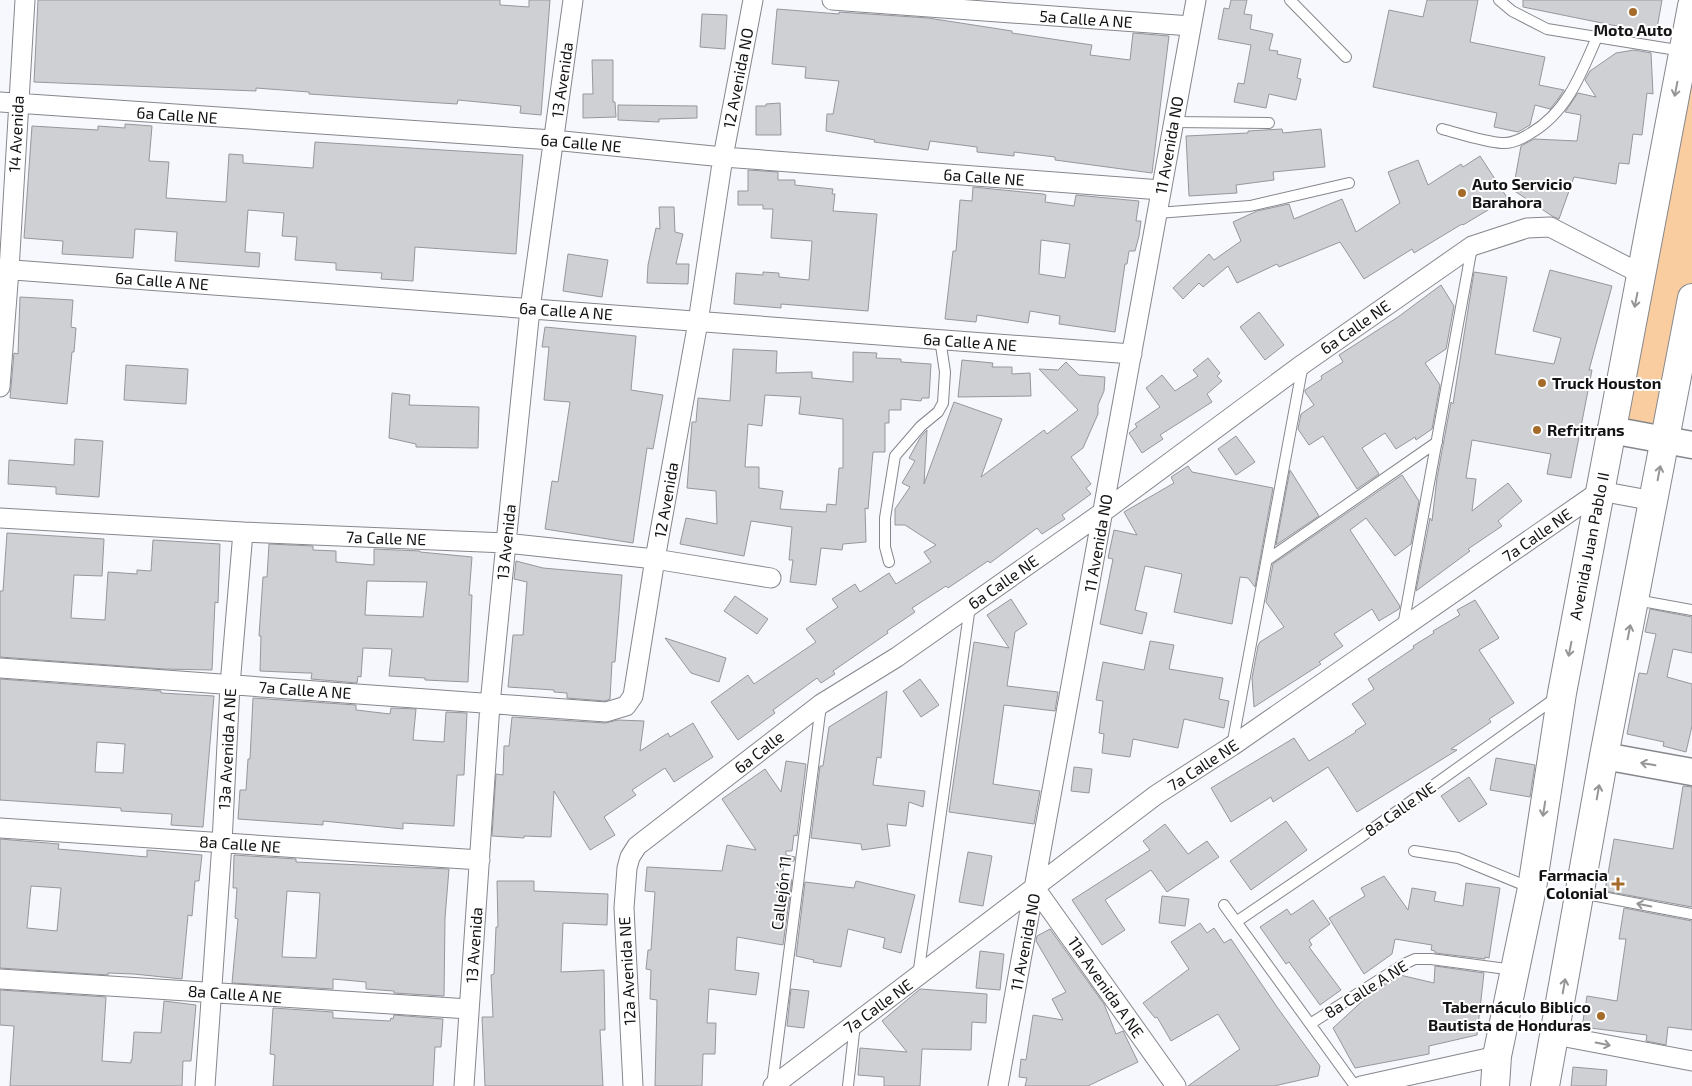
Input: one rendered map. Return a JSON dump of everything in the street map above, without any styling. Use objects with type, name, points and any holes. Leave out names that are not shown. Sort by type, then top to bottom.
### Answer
[{"type":"highway","name":"Avenida Juan Pablo II","points":[[1495,1086],[1497,1056],[1532,888],[1562,694],[1692,6]]},
{"type":"highway","points":[[1545,1086],[1581,894],[1604,756],[1692,299]]},
{"type":"street","name":"14 Avenida","points":[[0,387],[9,103],[25,0]]},
{"type":"street","name":"13 Avenida","points":[[464,1086],[490,704],[506,543],[530,309],[573,0]]},
{"type":"street","name":"12 Avenida NO","points":[[723,156],[753,0]]},
{"type":"street","name":"5a Calle A NE","points":[[841,0],[1191,26]]},
{"type":"street","name":"11 Avenida NO","points":[[998,1086],[1196,0]]},
{"type":"street","name":"6a Calle NE","points":[[9,103],[553,140],[723,156],[1161,190]]},
{"type":"street","name":"12 Avenida","points":[[490,704],[606,712],[626,706],[632,696],[698,322],[723,156]]},
{"type":"street","name":"6a Calle NE","points":[[897,657],[1103,512],[1303,364],[1472,246],[1527,228],[1550,227],[1641,274]]},
{"type":"street","name":"6a Calle A NE","points":[[5,270],[1132,354]]},
{"type":"street","points":[[1611,430],[1692,445]]},
{"type":"street","points":[[1600,491],[1654,501]]},
{"type":"street","name":"7a Calle NE","points":[[772,1086],[1156,795],[1232,746],[1600,491]]},
{"type":"street","name":"7a Calle NE","points":[[0,518],[243,532],[506,543],[655,559],[771,578]]},
{"type":"street","name":"13a Avenida A NE","points":[[206,1086],[230,685],[243,532]]},
{"type":"street","name":"6a Calle","points":[[630,857],[637,846],[821,704],[897,657]]},
{"type":"street","name":"7a Calle A NE","points":[[0,668],[490,704]]},
{"type":"street","points":[[1604,756],[1692,772]]},
{"type":"street","name":"8a Calle NE","points":[[0,828],[480,860]]},
{"type":"street","name":"12a Avenida NE","points":[[630,857],[624,886],[624,908],[633,1086]]},
{"type":"street","name":"11a Avenida A NE","points":[[1035,888],[1176,1086]]},
{"type":"street","name":"8a Calle A NE","points":[[0,979],[469,1009]]},
{"type":"street","points":[[1555,1035],[1692,1061]]},
{"type":"street","points":[[1361,1086],[1497,1056]]},
{"type":"lane","points":[[1290,0],[1346,56]]},
{"type":"lane","points":[[1499,0],[1512,11],[1547,29],[1684,51]]},
{"type":"lane","points":[[1442,129],[1504,144],[1520,140],[1546,124],[1562,108],[1577,84],[1598,37]]},
{"type":"lane","points":[[1174,122],[1269,123]]},
{"type":"lane","points":[[1157,213],[1250,206],[1349,183]]},
{"type":"lane","points":[[1402,629],[1472,246]]},
{"type":"lane","points":[[889,562],[885,547],[885,518],[895,456],[921,426],[938,412],[943,403],[945,372],[940,339]]},
{"type":"lane","points":[[1232,746],[1303,364]]},
{"type":"lane","points":[[1267,560],[1437,442]]},
{"type":"lane","points":[[1635,600],[1692,610]]},
{"type":"lane","points":[[918,977],[971,605]]},
{"type":"lane","name":"8a Calle NE","points":[[1236,922],[1361,837],[1562,694]]},
{"type":"lane","name":"Callejón 11","points":[[772,1086],[821,704]]},
{"type":"lane","points":[[1414,852],[1458,858],[1532,888]]},
{"type":"lane","points":[[1581,894],[1692,914]]},
{"type":"lane","points":[[1224,905],[1355,1086]]},
{"type":"lane","name":"8a Calle A NE","points":[[1310,1024],[1404,964],[1415,959],[1430,959],[1514,970]]},
{"type":"lane","points":[[848,1086],[855,1023]]},
{"type":"shaded area","points":[[1692,13],[1692,295],[1665,440],[1611,429]]},
{"type":"building","points":[[38,0],[500,0],[500,5],[529,7],[529,0],[550,0],[541,115],[520,113],[521,106],[458,100],[457,104],[309,94],[309,92],[256,88],[256,91],[34,82]]},
{"type":"building","points":[[1231,0],[1247,0],[1244,14],[1252,15],[1250,29],[1273,34],[1269,50],[1278,51],[1277,54],[1301,59],[1297,78],[1301,79],[1296,100],[1269,94],[1266,108],[1234,102],[1238,83],[1244,84],[1251,45],[1218,39],[1224,8],[1229,9]]},
{"type":"building","points":[[1427,0],[1478,0],[1470,42],[1545,57],[1539,85],[1564,90],[1550,109],[1535,105],[1530,125],[1518,132],[1494,127],[1497,113],[1373,87],[1389,10],[1423,17]]},
{"type":"building","points":[[1523,0],[1662,0],[1656,34],[1523,7]]},
{"type":"building","points":[[777,9],[928,18],[1092,45],[1090,55],[1130,60],[1133,33],[1169,36],[1152,173],[1055,160],[1055,157],[1014,152],[1014,156],[977,152],[977,147],[930,141],[928,150],[874,142],[875,140],[826,131],[827,114],[833,114],[839,81],[805,78],[806,67],[772,64]]},
{"type":"building","points":[[702,14],[727,15],[725,49],[700,47]]},
{"type":"building","points":[[1634,50],[1651,53],[1653,94],[1647,93],[1642,135],[1633,134],[1629,164],[1619,163],[1616,184],[1574,177],[1559,219],[1552,216],[1513,190],[1521,146],[1534,139],[1577,141],[1581,115],[1565,112],[1578,93],[1596,97],[1585,80],[1590,71],[1616,53]]},
{"type":"building","points":[[592,60],[613,60],[613,102],[615,102],[616,117],[583,118],[583,94],[593,94]]},
{"type":"building","points":[[780,103],[781,135],[756,135],[756,106]]},
{"type":"building","points":[[618,105],[697,106],[697,118],[659,119],[659,122],[618,120]]},
{"type":"building","points":[[125,124],[152,126],[149,161],[169,162],[166,198],[226,202],[229,154],[243,155],[243,163],[313,168],[315,142],[523,155],[516,254],[415,247],[413,281],[381,279],[382,273],[336,270],[336,263],[295,260],[297,237],[282,236],[284,213],[248,210],[245,252],[260,253],[259,267],[175,261],[177,232],[135,229],[133,258],[62,254],[63,241],[24,238],[32,126],[98,130],[98,126],[125,128]]},
{"type":"building","points":[[1282,129],[1283,133],[1321,129],[1325,167],[1273,172],[1274,180],[1236,185],[1237,193],[1189,196],[1186,136],[1248,133],[1248,131]]},
{"type":"building","points":[[1480,156],[1508,199],[1494,209],[1493,207],[1462,224],[1414,253],[1412,249],[1364,279],[1340,242],[1279,267],[1277,264],[1237,283],[1228,266],[1203,287],[1199,283],[1183,299],[1173,288],[1209,254],[1214,260],[1241,241],[1233,222],[1257,211],[1289,204],[1294,219],[1342,199],[1356,232],[1400,203],[1388,172],[1418,160],[1428,185],[1461,164],[1463,167]]},
{"type":"building","points":[[748,170],[778,172],[778,180],[795,180],[795,185],[833,189],[832,194],[835,194],[833,211],[877,214],[868,311],[781,304],[781,308],[734,304],[736,273],[763,275],[763,272],[779,273],[779,277],[809,280],[812,241],[771,238],[773,209],[763,209],[763,205],[738,205],[738,191],[748,191]]},
{"type":"building","points":[[973,187],[1043,194],[1046,195],[1045,202],[1074,206],[1076,195],[1139,201],[1136,221],[1141,221],[1139,236],[1135,251],[1129,251],[1127,264],[1125,264],[1115,332],[1059,324],[1060,316],[1030,311],[1028,323],[977,315],[976,322],[945,319],[953,251],[956,251],[960,200],[972,201]],"holes":[[[1041,240],[1070,244],[1065,278],[1039,274]]]},
{"type":"building","points":[[659,207],[674,207],[675,232],[683,234],[676,264],[689,264],[688,284],[647,283],[648,265],[656,228],[660,229]]},
{"type":"building","points":[[568,254],[608,260],[602,297],[563,291]]},
{"type":"building","points":[[1550,270],[1612,286],[1589,370],[1592,370],[1571,478],[1547,474],[1551,454],[1472,440],[1466,478],[1476,479],[1472,511],[1508,483],[1522,501],[1498,521],[1502,526],[1468,549],[1470,551],[1416,591],[1430,518],[1432,521],[1437,478],[1451,402],[1453,404],[1474,272],[1507,277],[1495,354],[1554,364],[1561,338],[1533,331]]},
{"type":"building","points":[[1441,285],[1454,306],[1446,349],[1425,363],[1440,385],[1432,429],[1416,440],[1415,437],[1396,449],[1385,433],[1362,448],[1379,474],[1357,489],[1323,436],[1309,445],[1298,429],[1301,414],[1314,405],[1305,390],[1322,379],[1321,376],[1343,362],[1339,355],[1398,317]]},
{"type":"building","points":[[20,297],[73,300],[71,327],[76,328],[67,404],[10,398],[14,353],[18,354]]},
{"type":"building","points":[[1259,312],[1284,345],[1265,360],[1240,327]]},
{"type":"building","points":[[545,327],[636,336],[631,390],[663,395],[653,449],[647,448],[633,543],[545,529],[552,481],[558,482],[570,402],[544,400],[549,347],[542,347]]},
{"type":"building","points":[[733,349],[777,351],[776,373],[812,372],[812,378],[853,382],[853,352],[877,353],[876,358],[901,359],[901,362],[931,364],[929,398],[922,398],[921,401],[901,399],[901,410],[889,410],[889,423],[885,423],[885,452],[873,452],[868,509],[865,508],[866,542],[843,544],[842,550],[821,548],[816,585],[790,582],[793,560],[789,560],[792,527],[751,521],[744,556],[680,544],[686,518],[717,524],[716,491],[687,488],[692,422],[696,422],[698,398],[730,401]],"holes":[[[765,395],[801,397],[799,414],[843,419],[843,468],[839,468],[836,505],[827,504],[826,512],[780,509],[783,491],[759,488],[759,467],[745,467],[748,424],[762,426]]]},
{"type":"building","points":[[1208,358],[1220,373],[1217,376],[1222,381],[1207,394],[1212,402],[1160,435],[1163,439],[1142,453],[1129,433],[1137,427],[1135,424],[1160,407],[1146,388],[1162,375],[1175,391],[1198,376],[1193,370]]},
{"type":"building","points":[[962,360],[993,363],[992,367],[1012,367],[1012,374],[1030,373],[1031,396],[958,397]]},
{"type":"building","points":[[1066,362],[1079,375],[1105,377],[1104,391],[1098,405],[1098,414],[1083,448],[1071,457],[1091,484],[1086,488],[1091,494],[1062,515],[1065,519],[1042,534],[1037,528],[990,563],[988,561],[948,588],[946,586],[912,608],[915,612],[833,671],[835,674],[821,683],[817,678],[773,710],[775,713],[738,740],[711,702],[748,675],[754,684],[816,642],[806,629],[838,607],[832,599],[855,584],[860,592],[889,573],[896,584],[931,562],[924,552],[936,545],[905,525],[895,525],[895,509],[910,487],[902,483],[915,461],[909,458],[926,431],[924,484],[954,402],[1002,419],[981,477],[1044,430],[1047,434],[1078,410],[1039,369],[1058,370]]},
{"type":"building","points":[[126,365],[188,369],[186,404],[124,400]]},
{"type":"building","points":[[392,393],[410,395],[409,405],[479,407],[478,448],[416,447],[416,444],[389,438]]},
{"type":"building","points":[[1236,436],[1255,462],[1236,475],[1218,449]]},
{"type":"building","points":[[75,439],[103,441],[99,497],[56,494],[56,487],[8,484],[9,460],[74,465]]},
{"type":"building","points":[[1188,466],[1192,472],[1273,488],[1255,587],[1248,578],[1240,577],[1232,624],[1174,612],[1182,574],[1145,566],[1135,610],[1147,613],[1142,634],[1100,624],[1113,559],[1108,558],[1114,530],[1137,535],[1124,512],[1174,483],[1171,477]]},
{"type":"building","points":[[1290,470],[1319,516],[1276,545]]},
{"type":"building","points":[[1402,475],[1419,501],[1411,544],[1395,556],[1366,518],[1350,530],[1400,606],[1399,609],[1379,621],[1372,609],[1334,634],[1343,646],[1319,662],[1321,664],[1254,707],[1252,678],[1258,646],[1260,642],[1284,627],[1266,602],[1273,564]]},
{"type":"building","points":[[7,533],[104,539],[102,576],[74,575],[71,618],[105,620],[108,572],[137,574],[137,570],[151,571],[153,540],[220,544],[218,603],[215,602],[212,670],[164,669],[0,657],[0,591],[3,591]]},
{"type":"building","points":[[269,544],[313,546],[313,550],[336,551],[336,562],[374,565],[374,549],[420,551],[472,557],[469,595],[472,595],[468,682],[389,676],[392,649],[363,648],[361,677],[358,676],[357,683],[311,679],[312,673],[260,671],[261,636],[259,636],[263,577],[267,577]],"holes":[[[367,581],[427,582],[423,617],[365,615]]]},
{"type":"building","points":[[516,561],[543,568],[622,575],[615,662],[612,662],[610,699],[605,701],[567,698],[567,693],[554,692],[554,690],[508,687],[513,635],[523,635],[527,582],[514,579]]},
{"type":"building","points":[[735,596],[768,619],[757,634],[724,611]]},
{"type":"building","points":[[1011,599],[1027,624],[1015,632],[1007,686],[1058,692],[1055,711],[1004,705],[993,784],[1040,791],[1034,824],[949,812],[974,642],[1009,648],[987,615]]},
{"type":"building","points":[[1475,600],[1499,638],[1479,650],[1514,703],[1489,719],[1491,722],[1451,749],[1457,750],[1357,812],[1328,767],[1273,802],[1271,797],[1231,822],[1211,788],[1294,738],[1309,761],[1356,732],[1366,724],[1352,704],[1374,689],[1368,679],[1414,648],[1413,646],[1434,633],[1433,631],[1460,615],[1457,610]]},
{"type":"building","points":[[1650,609],[1692,617],[1692,653],[1673,649],[1667,677],[1692,684],[1692,726],[1686,752],[1663,746],[1664,742],[1627,734],[1639,673],[1647,674],[1656,634],[1645,632]]},
{"type":"building","points":[[665,638],[726,658],[719,682],[691,673]]},
{"type":"building","points":[[1150,641],[1174,645],[1169,669],[1223,678],[1219,699],[1229,701],[1224,728],[1184,719],[1178,748],[1133,739],[1130,757],[1102,753],[1104,734],[1099,733],[1103,701],[1096,700],[1103,662],[1144,670]]},
{"type":"building","points":[[0,679],[214,696],[203,827],[171,825],[172,814],[121,811],[121,808],[0,800]],"holes":[[[97,742],[125,744],[123,773],[95,772]]]},
{"type":"building","points":[[920,679],[939,705],[921,717],[903,691]]},
{"type":"building","points":[[887,691],[881,758],[877,757],[873,785],[925,791],[923,807],[909,802],[906,826],[887,824],[890,846],[862,850],[861,844],[811,838],[820,766],[823,766],[829,727]]},
{"type":"building","points":[[253,698],[356,705],[356,710],[390,714],[391,708],[416,709],[413,740],[444,742],[446,712],[467,713],[464,775],[457,775],[454,826],[403,823],[403,829],[323,821],[323,825],[238,819],[240,790],[246,790],[248,759],[250,759]]},
{"type":"building","points":[[512,717],[605,723],[618,720],[644,721],[640,751],[668,733],[670,737],[693,723],[713,757],[674,782],[665,768],[632,790],[636,795],[604,817],[615,835],[590,850],[554,791],[551,837],[492,836],[496,774],[503,775],[504,746],[509,746]]},
{"type":"building","points":[[1496,758],[1535,765],[1530,797],[1490,790]]},
{"type":"building","points":[[786,761],[806,764],[797,836],[794,835],[792,851],[786,851],[786,855],[795,857],[794,861],[780,863],[784,864],[782,879],[792,880],[783,945],[737,937],[735,970],[759,973],[756,995],[709,989],[707,1023],[716,1023],[715,1054],[703,1054],[702,1086],[655,1086],[657,1000],[650,999],[651,970],[646,969],[648,950],[651,950],[655,892],[645,891],[647,867],[722,871],[727,845],[756,850],[722,799],[765,769],[781,792]]},
{"type":"building","points":[[1074,767],[1092,769],[1089,793],[1071,791]]},
{"type":"building","points":[[1469,777],[1487,804],[1459,822],[1441,796]]},
{"type":"building","points":[[1683,786],[1692,787],[1692,907],[1605,891],[1614,839],[1673,849]]},
{"type":"building","points":[[1286,821],[1307,850],[1251,890],[1230,861]]},
{"type":"building","points":[[1165,824],[1188,854],[1207,841],[1219,857],[1167,892],[1151,870],[1105,900],[1125,930],[1102,945],[1072,900],[1150,850],[1143,841]]},
{"type":"building","points":[[0,839],[59,844],[58,849],[147,857],[147,850],[202,855],[199,881],[195,881],[192,916],[188,915],[182,979],[134,974],[108,973],[108,975],[0,968]],"holes":[[[31,886],[61,888],[57,931],[27,928]]]},
{"type":"building","points":[[968,852],[992,856],[983,906],[959,902]]},
{"type":"building","points":[[234,855],[296,859],[296,862],[449,869],[445,918],[444,996],[366,989],[366,982],[333,979],[333,989],[232,983],[238,919],[235,918],[237,888],[233,888]],"holes":[[[287,891],[320,893],[316,958],[282,957]]]},
{"type":"building","points":[[1384,876],[1408,910],[1412,888],[1436,892],[1434,901],[1463,906],[1466,883],[1500,888],[1489,958],[1435,953],[1435,951],[1431,950],[1432,945],[1395,939],[1392,954],[1364,974],[1329,918],[1365,896],[1361,888]]},
{"type":"building","points":[[497,881],[534,881],[534,891],[608,894],[607,925],[563,923],[561,972],[604,970],[605,1030],[600,1030],[603,1086],[485,1086],[482,1017],[493,1017],[491,975],[494,974],[496,927],[498,927]]},
{"type":"building","points":[[856,881],[915,895],[901,953],[883,948],[885,938],[848,929],[841,967],[813,962],[814,960],[796,956],[805,882],[854,888]]},
{"type":"building","points":[[1162,896],[1189,899],[1185,926],[1159,923]]},
{"type":"building","points":[[1313,900],[1330,924],[1309,940],[1312,945],[1309,947],[1341,990],[1320,1005],[1289,962],[1286,964],[1260,927],[1287,909],[1291,915]]},
{"type":"building","points":[[1624,908],[1692,921],[1692,1030],[1668,1027],[1666,1045],[1646,1041],[1647,1035],[1582,1027],[1587,996],[1617,1001],[1626,939],[1619,939]]},
{"type":"building","points":[[1200,923],[1207,933],[1214,928],[1224,943],[1231,939],[1320,1066],[1318,1076],[1274,1086],[1188,1086],[1240,1049],[1218,1014],[1171,1041],[1157,1017],[1155,1018],[1143,1003],[1189,969],[1171,942]]},
{"type":"building","points":[[1050,929],[1104,1004],[1116,1034],[1123,1031],[1138,1062],[1088,1086],[1025,1086],[1027,1078],[1019,1077],[1021,1059],[1026,1060],[1033,1015],[1063,1020],[1052,999],[1066,992],[1036,941],[1037,936]]},
{"type":"building","points":[[980,951],[1004,954],[1000,990],[976,988]]},
{"type":"building","points":[[1435,966],[1484,973],[1477,1035],[1429,1046],[1429,1054],[1355,1068],[1333,1028],[1370,994],[1400,975],[1434,983]]},
{"type":"building","points":[[791,989],[809,991],[804,1028],[787,1026]]},
{"type":"building","points":[[920,989],[987,994],[986,1023],[972,1022],[971,1050],[922,1049],[920,1086],[884,1086],[884,1077],[858,1075],[860,1048],[907,1052],[882,1021]]},
{"type":"building","points":[[0,990],[106,997],[102,1061],[131,1063],[134,1032],[161,1033],[164,1001],[196,1005],[191,1061],[183,1061],[182,1086],[10,1086],[14,1026],[0,1025]]},
{"type":"building","points":[[273,1008],[333,1012],[333,1018],[390,1021],[394,1015],[443,1019],[441,1047],[435,1047],[433,1086],[273,1086],[275,1055],[270,1054]]},
{"type":"building","points":[[1573,1067],[1607,1070],[1606,1086],[1571,1086]]},
{"type":"place","name":"Moto Auto","points":[[1633,12]]},
{"type":"place","name":"Auto Servicio Barahora","points":[[1462,193]]},
{"type":"place","name":"Truck Houston","points":[[1542,383]]},
{"type":"place","name":"Refritrans","points":[[1537,430]]},
{"type":"place","name":"Farmacia Colonial","points":[[1618,884]]},
{"type":"place","name":"Tabernáculo Biblico Bautista de Honduras","points":[[1601,1016]]}]
